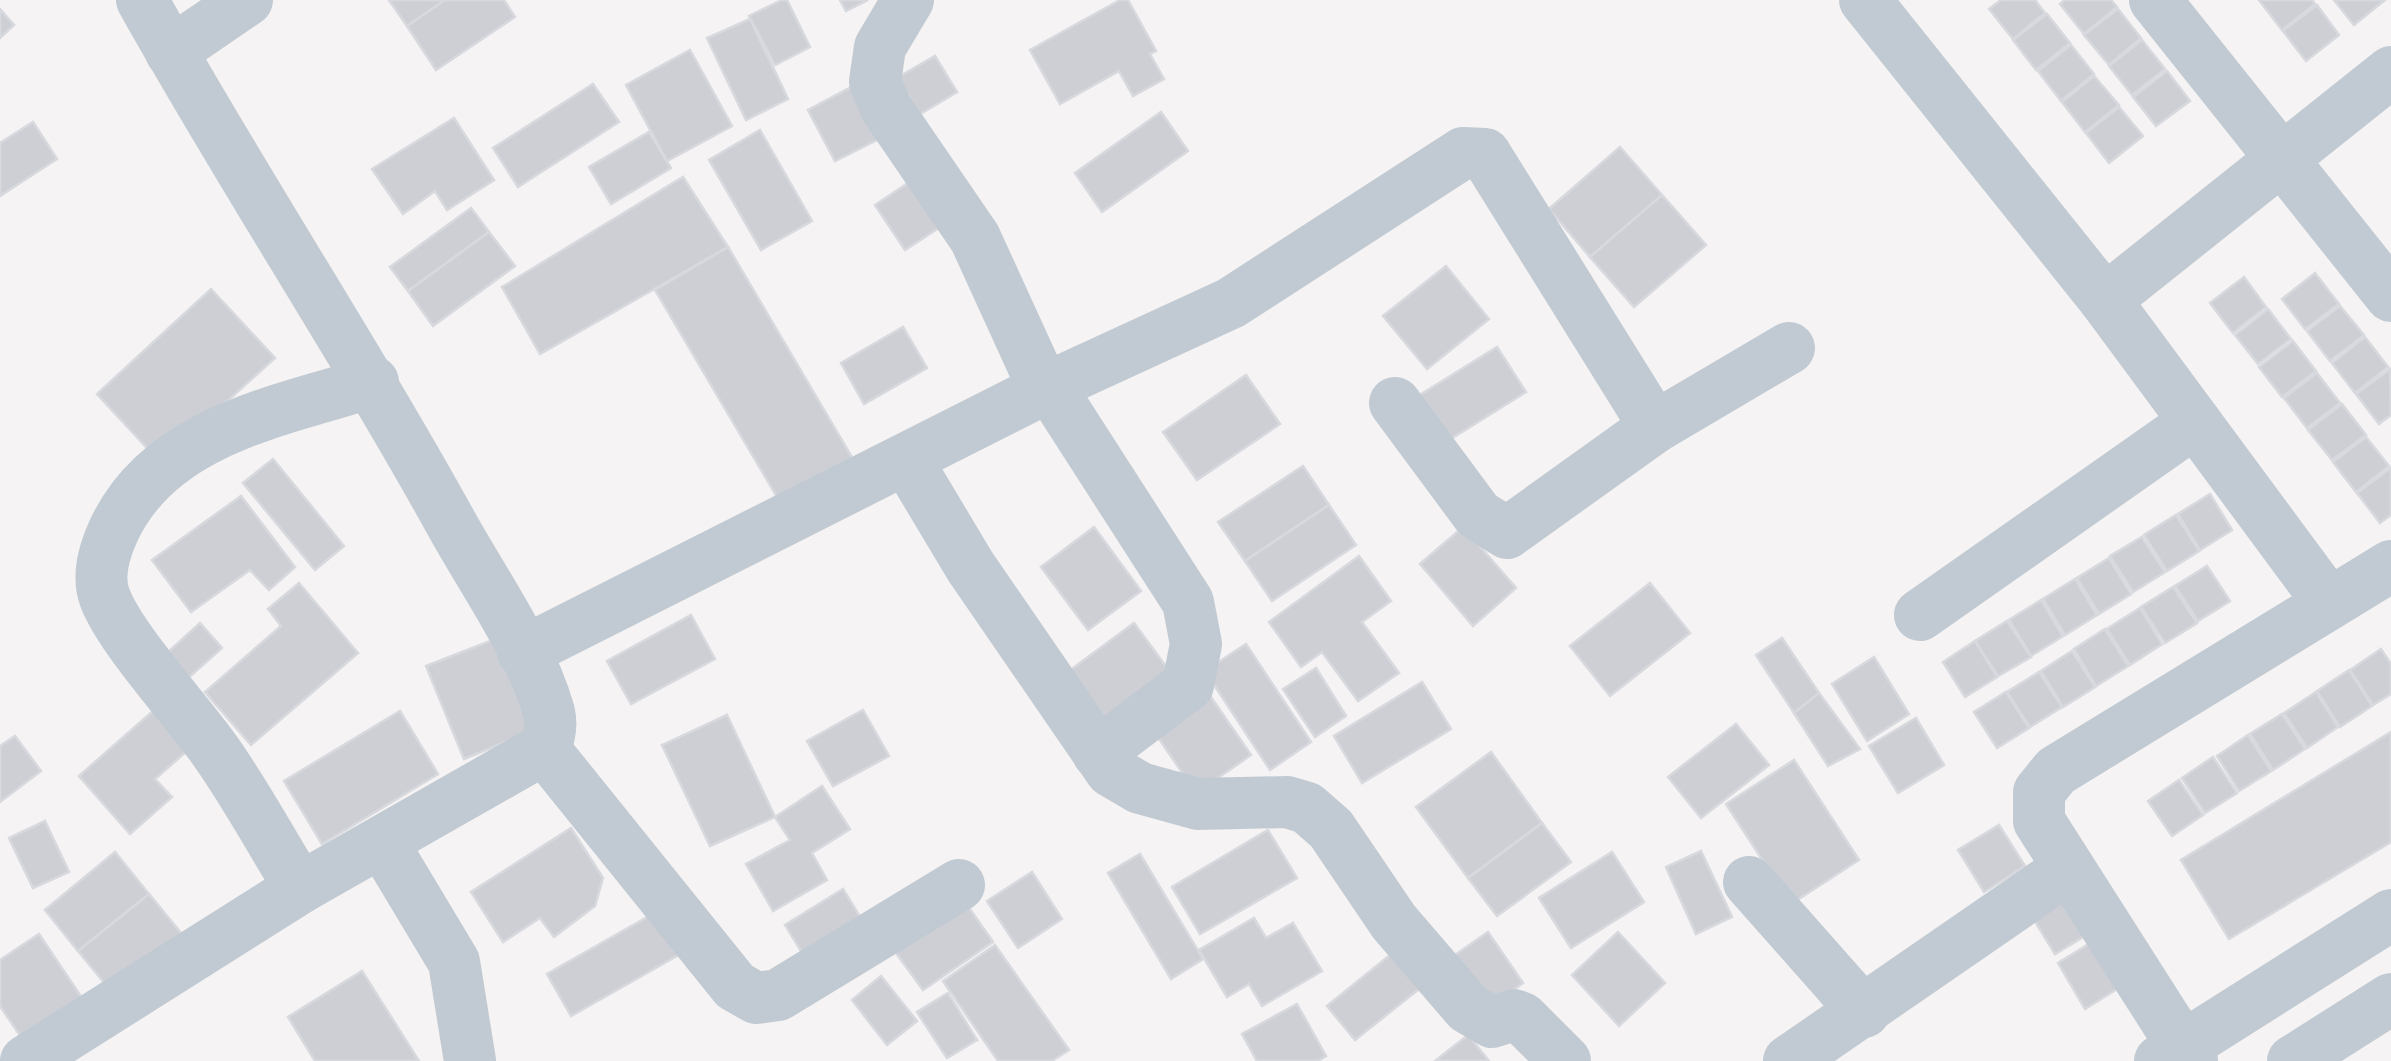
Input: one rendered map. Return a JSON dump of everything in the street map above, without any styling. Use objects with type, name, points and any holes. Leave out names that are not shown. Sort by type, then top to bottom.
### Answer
[{"type":"street","points":[[26,1061],[300,888],[544,749],[551,729],[549,713],[523,652],[373,382],[278,236],[142,0]]},
{"type":"street","points":[[171,52],[247,0]]},
{"type":"street","points":[[908,0],[880,46],[875,82],[886,108],[975,238],[1047,389],[1170,569],[1193,618],[1196,644],[1188,685],[1098,753]]},
{"type":"street","points":[[1865,0],[2106,300],[2329,602]]},
{"type":"street","points":[[2155,0],[2391,296]]},
{"type":"street","points":[[2106,300],[2391,72]]},
{"type":"street","points":[[523,652],[906,458],[1231,303],[1463,154],[1485,154],[1656,427]]},
{"type":"street","points":[[1395,403],[1478,515],[1507,532],[1656,427],[1789,348]]},
{"type":"street","points":[[300,888],[218,755],[117,619],[101,580],[106,548],[122,512],[156,472],[198,442],[373,382]]},
{"type":"street","points":[[1920,615],[2195,422]]},
{"type":"street","points":[[906,458],[970,566],[1111,770],[1140,788],[1198,804],[1287,802],[1306,808],[1330,829],[1394,922],[1468,1008],[1492,1022],[1514,1015],[1522,1018],[1565,1061]]},
{"type":"street","points":[[2391,566],[2056,771],[2039,792],[2039,821],[2179,1056],[2391,914]]},
{"type":"street","points":[[544,749],[735,986],[756,998],[778,995],[960,885]]},
{"type":"street","points":[[382,842],[454,962],[470,1061]]},
{"type":"street","points":[[1790,1061],[2066,870]]},
{"type":"street","points":[[1749,882],[1864,1012]]},
{"type":"street","points":[[2294,1061],[2391,999]]},
{"type":"building","points":[[389,0],[445,0],[407,26]]},
{"type":"building","points":[[445,0],[504,0],[515,17],[436,70],[407,26]]},
{"type":"building","points":[[787,0],[810,47],[775,65],[749,16]]},
{"type":"building","points":[[840,0],[868,0],[846,11]]},
{"type":"building","points":[[1120,0],[1128,0],[1156,51],[1150,54],[1164,79],[1133,96],[1119,71],[1060,104],[1030,50]]},
{"type":"building","points":[[2001,0],[2035,0],[2045,13],[2013,39],[1989,9]]},
{"type":"building","points":[[2065,0],[2111,0],[2117,7],[2084,34],[2060,4]]},
{"type":"building","points":[[2259,0],[2312,0],[2315,4],[2282,30]]},
{"type":"building","points":[[2334,0],[2385,0],[2354,25]]},
{"type":"building","points":[[2317,5],[2339,35],[2306,61],[2283,31]]},
{"type":"building","points":[[0,9],[14,25],[0,38]]},
{"type":"building","points":[[2118,9],[2141,38],[2109,65],[2084,35]]},
{"type":"building","points":[[2047,14],[2070,43],[2036,70],[2013,40]]},
{"type":"building","points":[[750,19],[788,99],[746,120],[707,38]]},
{"type":"building","points":[[2142,40],[2165,69],[2132,95],[2109,66]]},
{"type":"building","points":[[2071,45],[2094,74],[2061,101],[2038,71]]},
{"type":"building","points":[[690,50],[732,126],[667,161],[626,85]]},
{"type":"building","points":[[935,56],[957,92],[920,114],[897,78]]},
{"type":"building","points":[[2167,71],[2190,101],[2156,126],[2133,97]]},
{"type":"building","points":[[2094,76],[2119,105],[2085,132],[2062,102]]},
{"type":"building","points":[[593,84],[619,122],[518,187],[493,148]]},
{"type":"building","points":[[857,84],[885,136],[835,161],[808,110]]},
{"type":"building","points":[[2119,107],[2143,136],[2109,163],[2086,133]]},
{"type":"building","points":[[1161,112],[1188,151],[1102,212],[1075,173]]},
{"type":"building","points":[[454,118],[494,180],[447,210],[435,191],[403,214],[372,169]]},
{"type":"building","points":[[33,122],[57,159],[0,196],[0,143]]},
{"type":"building","points":[[760,130],[812,221],[761,250],[709,160]]},
{"type":"building","points":[[649,132],[671,168],[611,204],[589,167]]},
{"type":"building","points":[[1620,147],[1662,195],[1590,257],[1549,209]]},
{"type":"building","points":[[683,177],[728,247],[540,354],[502,287]]},
{"type":"building","points":[[917,177],[948,222],[905,250],[875,205]]},
{"type":"building","points":[[1662,195],[1706,245],[1634,307],[1590,257]]},
{"type":"building","points":[[471,208],[489,232],[408,291],[390,267]]},
{"type":"building","points":[[489,232],[515,266],[433,326],[408,291]]},
{"type":"building","points":[[728,247],[853,459],[780,502],[655,290]]},
{"type":"building","points":[[1446,266],[1489,319],[1427,369],[1383,316]]},
{"type":"building","points":[[2315,273],[2339,304],[2305,329],[2282,299]]},
{"type":"building","points":[[2244,277],[2266,307],[2233,333],[2210,303]]},
{"type":"building","points":[[211,289],[275,358],[160,462],[97,394]]},
{"type":"building","points":[[2340,306],[2364,335],[2330,361],[2307,331]]},
{"type":"building","points":[[2268,309],[2291,339],[2258,364],[2235,335]]},
{"type":"building","points":[[903,327],[927,368],[864,404],[841,363]]},
{"type":"building","points":[[2365,337],[2388,367],[2355,393],[2332,363]]},
{"type":"building","points":[[2293,341],[2316,371],[2282,397],[2259,367]]},
{"type":"building","points":[[1497,347],[1526,392],[1441,445],[1412,400]]},
{"type":"building","points":[[2390,369],[2391,415],[2379,424],[2356,394]]},
{"type":"building","points":[[2317,373],[2340,403],[2307,428],[2284,398]]},
{"type":"building","points":[[1246,375],[1280,424],[1197,480],[1163,432]]},
{"type":"building","points":[[2342,404],[2366,435],[2332,460],[2308,430]]},
{"type":"building","points":[[2366,437],[2389,466],[2356,492],[2333,462]]},
{"type":"building","points":[[273,459],[344,546],[315,570],[243,483]]},
{"type":"building","points":[[1303,466],[1329,505],[1245,561],[1218,522]]},
{"type":"building","points":[[2391,468],[2391,515],[2380,523],[2357,493]]},
{"type":"building","points":[[2210,494],[2232,530],[2200,550],[2178,514]]},
{"type":"building","points":[[241,496],[295,567],[269,590],[250,570],[191,612],[152,560]]},
{"type":"building","points":[[1329,505],[1356,545],[1272,601],[1245,561]]},
{"type":"building","points":[[2176,515],[2199,551],[2167,571],[2144,535]]},
{"type":"building","points":[[1094,527],[1141,591],[1088,630],[1041,567]]},
{"type":"building","points":[[1463,527],[1516,588],[1473,626],[1420,564]]},
{"type":"building","points":[[2142,537],[2165,572],[2133,592],[2110,556]]},
{"type":"building","points":[[1359,556],[1391,601],[1362,622],[1399,673],[1358,701],[1322,652],[1301,667],[1269,622]]},
{"type":"building","points":[[2109,558],[2131,594],[2099,614],[2077,578]]},
{"type":"building","points":[[2207,566],[2230,601],[2198,621],[2175,586]]},
{"type":"building","points":[[2075,579],[2097,615],[2065,635],[2043,599]]},
{"type":"building","points":[[299,583],[358,653],[251,745],[205,692],[281,626],[268,609]]},
{"type":"building","points":[[1650,583],[1690,633],[1610,696],[1570,646]]},
{"type":"building","points":[[2173,587],[2197,623],[2165,643],[2141,607]]},
{"type":"building","points":[[2041,600],[2063,636],[2031,656],[2009,620]]},
{"type":"building","points":[[2140,608],[2162,644],[2130,665],[2107,629]]},
{"type":"building","points":[[691,615],[715,659],[631,704],[607,661]]},
{"type":"building","points":[[2007,621],[2031,657],[1998,676],[1975,641]]},
{"type":"building","points":[[200,623],[222,648],[178,687],[156,663]]},
{"type":"building","points":[[1134,623],[1176,680],[1103,734],[1061,677]]},
{"type":"building","points":[[2105,629],[2128,666],[2096,686],[2074,649]]},
{"type":"building","points":[[1782,638],[1819,693],[1794,713],[1756,655]]},
{"type":"building","points":[[495,639],[532,731],[464,759],[426,666]]},
{"type":"building","points":[[1975,641],[1997,677],[1965,697],[1943,662]]},
{"type":"building","points":[[1246,644],[1311,742],[1270,770],[1205,671]]},
{"type":"building","points":[[2381,649],[2391,664],[2391,694],[2373,705],[2350,670]]},
{"type":"building","points":[[2072,651],[2095,687],[2063,707],[2041,671]]},
{"type":"building","points":[[1874,657],[1909,714],[1867,741],[1832,684]]},
{"type":"building","points":[[1316,668],[1346,716],[1315,737],[1283,689]]},
{"type":"building","points":[[2349,670],[2372,706],[2340,727],[2317,691]]},
{"type":"building","points":[[2039,672],[2062,707],[2030,727],[2007,692]]},
{"type":"building","points":[[1422,682],[1451,729],[1362,783],[1334,736]]},
{"type":"building","points":[[1206,690],[1251,755],[1196,793],[1151,727]]},
{"type":"building","points":[[2006,692],[2029,728],[1997,748],[1974,712]]},
{"type":"building","points":[[2316,692],[2338,727],[2307,748],[2284,713]]},
{"type":"building","points":[[1819,693],[1860,749],[1828,766],[1794,713]]},
{"type":"building","points":[[161,704],[196,743],[155,779],[172,797],[130,834],[79,776]]},
{"type":"building","points":[[863,710],[889,756],[833,786],[807,741]]},
{"type":"building","points":[[400,711],[438,774],[322,844],[284,781]]},
{"type":"building","points":[[2282,714],[2305,749],[2273,770],[2250,734]]},
{"type":"building","points":[[727,715],[775,817],[710,846],[662,745]]},
{"type":"building","points":[[1916,718],[1944,765],[1898,793],[1869,746]]},
{"type":"building","points":[[1736,724],[1769,765],[1701,818],[1668,777]]},
{"type":"building","points":[[2391,732],[2391,842],[2229,939],[2181,860]]},
{"type":"building","points":[[2248,735],[2271,771],[2239,791],[2217,756]]},
{"type":"building","points":[[15,736],[41,771],[0,802],[0,746]]},
{"type":"building","points":[[1491,752],[1542,823],[1468,878],[1416,807]]},
{"type":"building","points":[[2213,757],[2237,793],[2205,813],[2182,778]]},
{"type":"building","points":[[1794,760],[1859,860],[1791,904],[1726,804]]},
{"type":"building","points":[[2179,780],[2203,815],[2172,836],[2148,801]]},
{"type":"building","points":[[822,786],[850,829],[812,853],[827,880],[773,911],[746,864],[790,840],[775,817]]},
{"type":"building","points":[[45,821],[69,872],[33,888],[9,838]]},
{"type":"building","points":[[1542,823],[1571,862],[1497,916],[1468,878]]},
{"type":"building","points":[[1999,825],[2025,866],[1984,892],[1958,850]]},
{"type":"building","points":[[571,828],[603,878],[595,906],[554,937],[540,918],[503,942],[471,892]]},
{"type":"building","points":[[1268,830],[1297,878],[1200,934],[1172,887]]},
{"type":"building","points":[[1701,851],[1732,917],[1696,934],[1666,867]]},
{"type":"building","points":[[115,852],[149,894],[78,951],[45,910]]},
{"type":"building","points":[[1612,852],[1644,902],[1571,948],[1539,898]]},
{"type":"building","points":[[1140,854],[1203,959],[1171,979],[1108,873]]},
{"type":"building","points":[[1032,872],[1062,919],[1018,948],[987,901]]},
{"type":"building","points":[[843,889],[867,928],[809,964],[785,925]]},
{"type":"building","points":[[958,892],[993,942],[923,990],[888,942]]},
{"type":"building","points":[[149,894],[186,939],[115,996],[78,951]]},
{"type":"building","points":[[2073,897],[2093,931],[2055,954],[2034,920]]},
{"type":"building","points":[[658,911],[682,953],[571,1016],[547,974]]},
{"type":"building","points":[[1254,918],[1266,938],[1293,923],[1322,971],[1262,1006],[1249,984],[1227,997],[1199,950]]},
{"type":"building","points":[[1488,932],[1523,983],[1491,1006],[1455,955]]},
{"type":"building","points":[[1618,932],[1665,983],[1619,1026],[1572,975]]},
{"type":"building","points":[[39,934],[86,1004],[25,1043],[0,1006],[0,960]]},
{"type":"building","points":[[2097,939],[2125,984],[2085,1009],[2058,963]]},
{"type":"building","points":[[995,945],[1069,1050],[1052,1061],[998,1061],[943,981]]},
{"type":"building","points":[[1395,951],[1424,985],[1355,1040],[1327,1006]]},
{"type":"building","points":[[362,971],[419,1061],[315,1061],[288,1017]]},
{"type":"building","points":[[881,976],[917,1021],[887,1045],[852,1000]]},
{"type":"building","points":[[948,993],[977,1040],[947,1058],[917,1012]]},
{"type":"building","points":[[1297,1004],[1326,1056],[1318,1061],[1257,1061],[1242,1034]]},
{"type":"building","points":[[1468,1035],[1489,1061],[1435,1061]]}]
